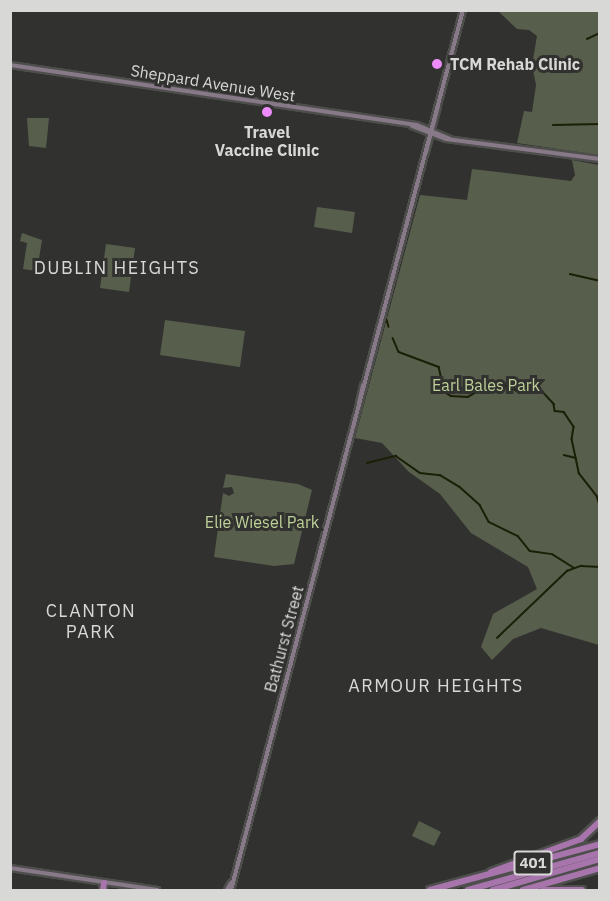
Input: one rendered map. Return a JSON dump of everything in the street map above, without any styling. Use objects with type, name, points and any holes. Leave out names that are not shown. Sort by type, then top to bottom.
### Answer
[{"type":"highway","points":[[466,882],[581,840],[600,821]]},
{"type":"highway","name":"401","points":[[430,891],[600,844]]},
{"type":"highway","name":"401","points":[[468,891],[600,853]]},
{"type":"highway","name":"401","points":[[494,891],[600,860]]},
{"type":"highway","name":"401","points":[[522,891],[600,868]]},
{"type":"highway","points":[[103,891],[104,883]]},
{"type":"highway","points":[[543,891],[582,891]]},
{"type":"main road","name":"Bathurst Street","points":[[229,891],[463,10]]},
{"type":"main road","name":"Sheppard Avenue West","points":[[10,65],[412,126],[450,139],[600,159]]},
{"type":"main road","points":[[10,868],[158,891]]},
{"type":"green space","points":[[498,11],[599,11],[599,155],[517,143],[524,111],[532,112],[536,85],[532,65],[537,36],[529,30],[517,29]]},
{"type":"green space","points":[[27,118],[49,118],[46,148],[29,146]]},
{"type":"green space","name":"Earl Bales Park","points":[[572,160],[599,165],[599,645],[541,628],[513,639],[492,660],[481,647],[493,614],[537,589],[528,567],[471,533],[440,494],[409,472],[382,443],[355,438],[420,195],[467,200],[472,169],[571,181],[575,175]]},
{"type":"green space","points":[[317,207],[355,212],[352,233],[314,227]]},
{"type":"green space","points":[[22,233],[42,240],[37,271],[23,269],[27,243],[20,241]]},
{"type":"green space","points":[[106,244],[135,248],[129,292],[100,288]]},
{"type":"green space","points":[[165,320],[245,331],[240,367],[160,355]]},
{"type":"green space","name":"Elie Wiesel Park","points":[[226,474],[298,484],[312,490],[294,564],[274,566],[214,557],[223,493],[229,496],[234,493],[232,487],[223,488]]},
{"type":"green space","points":[[419,821],[441,832],[434,846],[412,836]]},
{"type":"waterway","points":[[587,39],[600,33]]},
{"type":"waterway","points":[[553,125],[600,124]]},
{"type":"waterway","points":[[570,274],[600,281]]},
{"type":"waterway","points":[[387,320],[389,327]]},
{"type":"waterway","points":[[393,338],[399,352],[439,367],[445,392],[451,396],[468,397],[485,387],[495,391],[508,385],[520,393],[534,388],[542,391],[554,404],[555,411],[564,412],[574,427],[572,439],[579,473],[597,496],[600,505]]},
{"type":"waterway","points":[[564,455],[576,458]]},
{"type":"waterway","points":[[367,463],[396,456],[420,473],[440,475],[460,487],[480,505],[489,522],[518,536],[530,551],[552,554],[574,568]]},
{"type":"waterway","points":[[497,638],[567,571],[581,566],[600,567]]},
{"type":"place","name":"TCM Rehab Clinic","points":[[437,64]]},
{"type":"place","name":"Travel Vaccine Clinic","points":[[267,112]]},
{"type":"district","name":"DUBLIN HEIGHTS","points":[[117,268]]},
{"type":"district","name":"CLANTON PARK","points":[[91,622]]},
{"type":"district","name":"ARMOUR HEIGHTS","points":[[436,686]]}]
